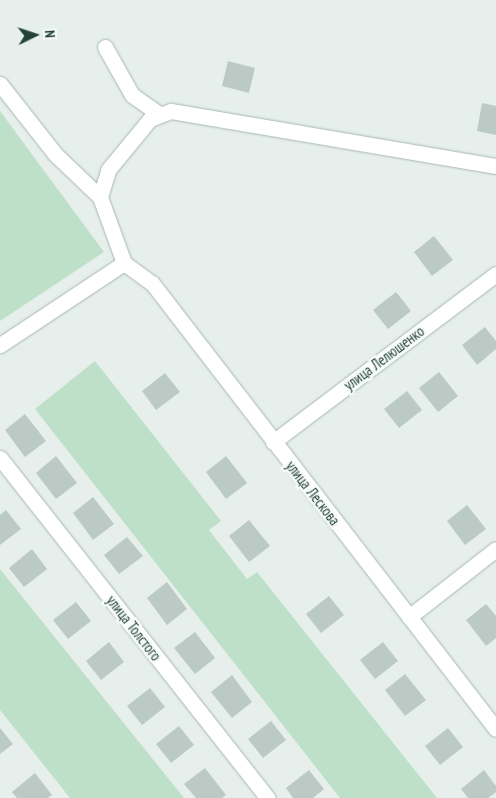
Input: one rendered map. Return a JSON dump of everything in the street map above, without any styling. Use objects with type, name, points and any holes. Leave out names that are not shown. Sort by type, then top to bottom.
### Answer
[{"type":"street","points":[[105,47],[132,95],[158,113]]},
{"type":"street","points":[[0,84],[55,154],[100,197],[124,263],[0,346]]},
{"type":"street","points":[[100,197],[108,170],[158,113],[171,111],[496,166]]},
{"type":"street","name":"улица Лескова","points":[[124,263],[152,283],[496,730]]},
{"type":"street","name":"улица Лелюшенко","points":[[273,442],[496,274]]},
{"type":"street","name":"улица Толстого","points":[[0,458],[268,798]]},
{"type":"street","points":[[409,617],[496,549]]},
{"type":"green space","points":[[0,111],[104,252],[0,321]]},
{"type":"green space","points":[[95,361],[221,521],[209,530],[247,579],[257,572],[437,798],[340,798],[35,409]]},
{"type":"green space","points":[[0,569],[184,798],[70,798],[0,710]]},
{"type":"building","points":[[228,61],[255,68],[249,93],[222,86]]},
{"type":"building","points":[[482,103],[496,106],[496,135],[477,131]]},
{"type":"building","points":[[434,236],[453,260],[432,276],[414,252]]},
{"type":"building","points":[[396,292],[411,311],[388,329],[373,310]]},
{"type":"building","points":[[485,327],[496,341],[496,349],[477,365],[462,345]]},
{"type":"building","points":[[439,372],[458,396],[438,412],[419,388]]},
{"type":"building","points":[[165,373],[180,392],[156,410],[142,391]]},
{"type":"building","points":[[407,391],[422,410],[399,428],[384,409]]},
{"type":"building","points":[[25,414],[46,441],[25,457],[5,430]]},
{"type":"building","points":[[56,456],[77,483],[56,499],[36,473]]},
{"type":"building","points":[[226,456],[247,483],[226,499],[206,472]]},
{"type":"building","points":[[93,497],[114,524],[93,540],[73,513]]},
{"type":"building","points":[[467,505],[486,529],[465,545],[447,521]]},
{"type":"building","points":[[6,510],[21,529],[0,545],[0,515]]},
{"type":"building","points":[[249,520],[270,546],[249,562],[229,536]]},
{"type":"building","points":[[127,537],[143,556],[119,574],[104,555]]},
{"type":"building","points":[[32,549],[47,569],[24,587],[9,568]]},
{"type":"building","points":[[167,582],[187,609],[167,625],[147,598]]},
{"type":"building","points":[[329,596],[344,615],[321,633],[306,614]]},
{"type":"building","points":[[76,602],[91,621],[68,639],[53,620]]},
{"type":"building","points":[[486,604],[496,616],[496,638],[486,646],[466,620]]},
{"type":"building","points":[[195,632],[215,658],[195,674],[174,648]]},
{"type":"building","points":[[109,642],[124,662],[101,680],[86,661]]},
{"type":"building","points":[[383,642],[398,661],[375,679],[360,660]]},
{"type":"building","points":[[405,674],[426,700],[405,716],[385,690]]},
{"type":"building","points":[[232,675],[252,702],[232,718],[211,692]]},
{"type":"building","points":[[150,688],[165,707],[142,725],[127,706]]},
{"type":"building","points":[[271,721],[286,740],[263,758],[248,739]]},
{"type":"building","points":[[179,726],[194,745],[171,763],[156,744]]},
{"type":"building","points":[[0,728],[13,744],[0,754]]},
{"type":"building","points":[[448,728],[463,747],[440,765],[425,746]]},
{"type":"building","points":[[205,768],[226,795],[222,798],[196,798],[184,784]]},
{"type":"building","points":[[309,770],[324,789],[313,798],[293,798],[286,788]]},
{"type":"building","points":[[484,770],[496,786],[496,792],[488,798],[468,798],[461,789]]},
{"type":"building","points":[[35,773],[52,795],[48,798],[17,798],[12,792]]}]
